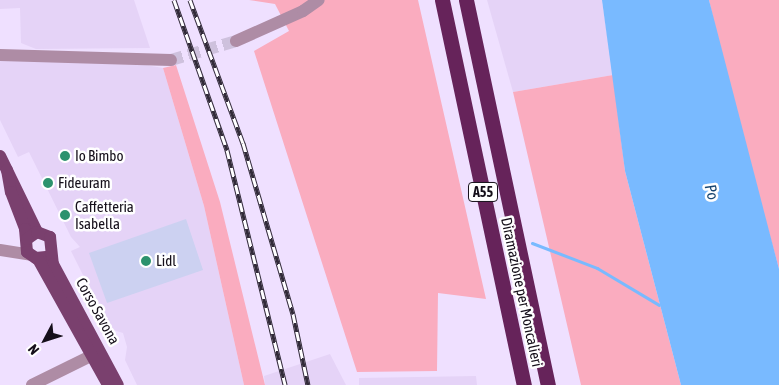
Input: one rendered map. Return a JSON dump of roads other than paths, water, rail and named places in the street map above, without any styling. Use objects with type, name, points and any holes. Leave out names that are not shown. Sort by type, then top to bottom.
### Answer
[{"type":"highway","name":"Diramazione per Moncalieri","points":[[442,0],[524,385]]},
{"type":"highway","name":"Diramazione per Moncalieri","points":[[466,0],[548,385]]},
{"type":"main road","name":"Corso Savona","points":[[0,156],[7,170],[30,237],[34,257],[93,356],[108,385]]},
{"type":"main road","name":"Corso Savona","points":[[30,237],[50,237],[51,252],[56,269],[118,385]]},
{"type":"main road","points":[[34,257],[51,252]]},
{"type":"street","points":[[236,40],[304,11],[319,0]]},
{"type":"street","points":[[0,55],[171,60]]},
{"type":"street","points":[[13,250],[30,237]]},
{"type":"street","points":[[0,250],[13,250],[34,257]]},
{"type":"street","points":[[32,385],[93,356]]},
{"type":"water","name":"Po","points":[[602,0],[709,0],[779,269],[779,385],[681,385],[625,171]]},
{"type":"waterway","points":[[532,243],[597,268],[659,305]]},
{"type":"tunnel","points":[[171,60],[236,41]]},
{"type":"railway","points":[[174,0],[227,150],[285,385]]},
{"type":"railway","points":[[190,0],[243,143],[293,314],[308,385]]},
{"type":"place","name":"Io Bimbo","points":[[65,156]]},
{"type":"place","name":"Fideuram","points":[[48,183]]},
{"type":"place","name":"Caffetteria Isabella","points":[[65,215]]},
{"type":"place","name":"Lidl","points":[[146,261]]}]
